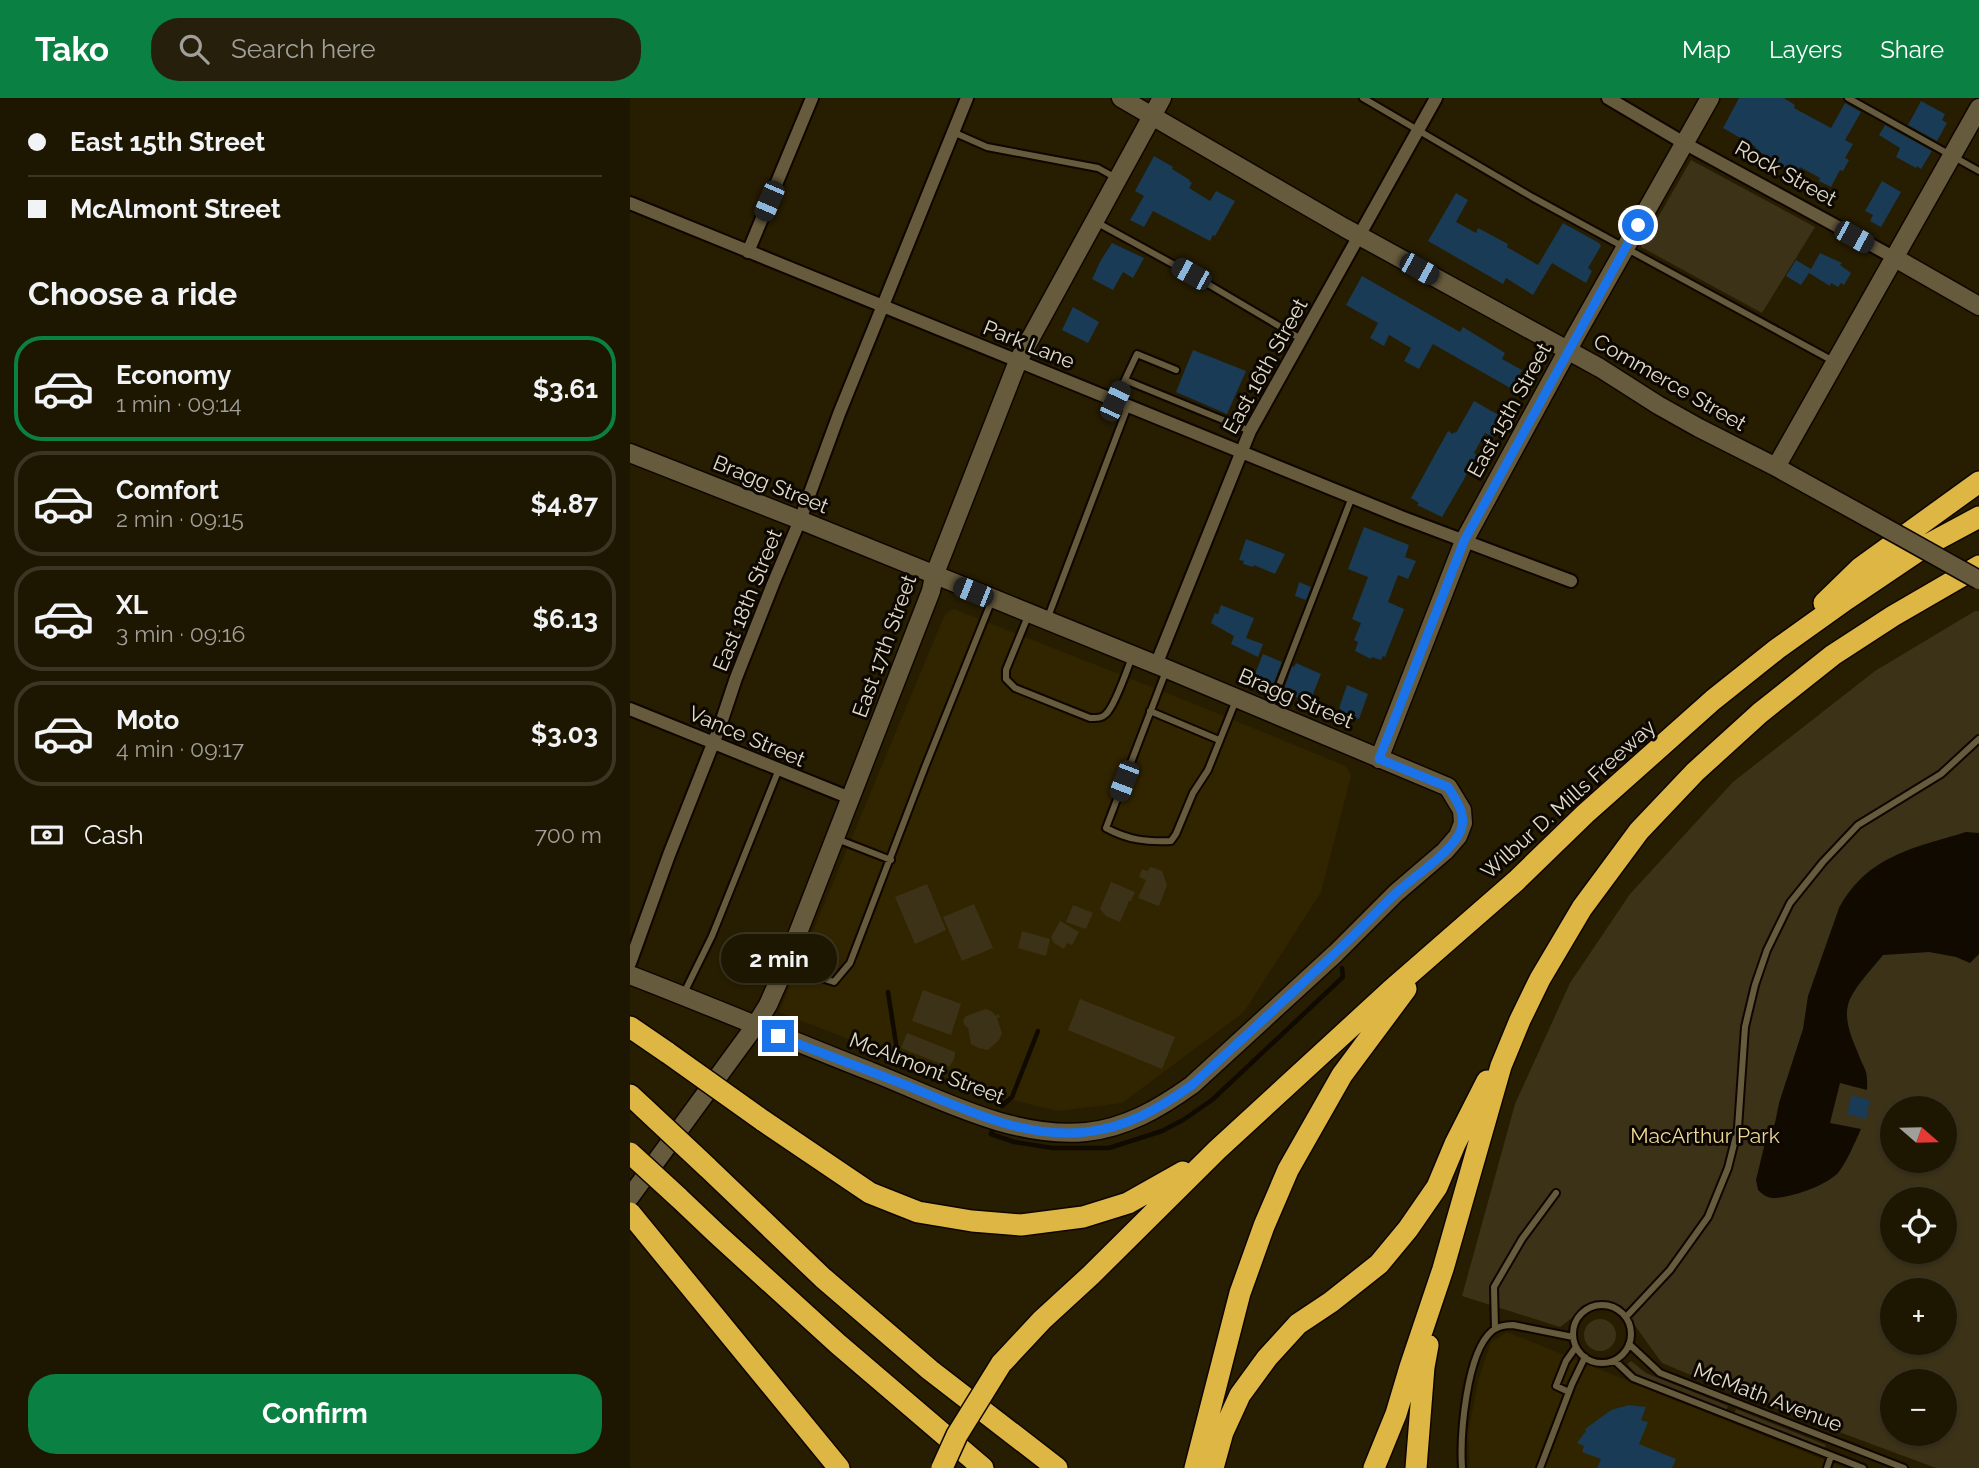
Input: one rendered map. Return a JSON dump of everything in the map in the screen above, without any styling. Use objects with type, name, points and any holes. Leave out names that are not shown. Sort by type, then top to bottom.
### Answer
[{"type":"highway","points":[[1777,649],[1860,568],[1979,482]]},
{"type":"highway","name":"Wilbur D. Mills Freeway","points":[[1217,1150],[1713,700],[1777,649],[1927,545],[1979,517]]},
{"type":"highway","points":[[1213,1468],[1223,1432],[1240,1395],[1267,1358],[1298,1324],[1331,1302],[1378,1264],[1437,1187],[1455,1144],[1553,955],[1582,908],[1639,831],[1695,772],[1760,713],[1833,655],[1979,566]]},
{"type":"highway","points":[[1195,1468],[1240,1293],[1288,1170],[1342,1075],[1426,961]]},
{"type":"highway","points":[[1374,1468],[1396,1414],[1443,1269],[1501,1066],[1520,1020]]},
{"type":"highway","points":[[630,1027],[870,1194],[918,1212],[972,1221],[1021,1225],[1083,1217],[1128,1203],[1175,1178],[1217,1150]]},
{"type":"highway","points":[[637,1102],[823,1278],[930,1370],[1057,1468]]},
{"type":"highway","points":[[942,1468],[957,1435],[1001,1364],[1042,1320],[1217,1150]]},
{"type":"highway","points":[[630,1153],[838,1344],[983,1468]]},
{"type":"highway","points":[[630,1213],[839,1468]]},
{"type":"highway","points":[[1416,1468],[1424,1367],[1443,1269]]},
{"type":"street","points":[[748,252],[812,98]]},
{"type":"street","name":"East 18th Street","points":[[630,963],[736,678],[967,98]]},
{"type":"street","name":"Commerce Street","points":[[1121,98],[1359,236],[1568,350],[1678,416],[1776,467],[1979,580]]},
{"type":"street","name":"East 17th Street","points":[[630,1197],[768,1005],[835,839],[1018,361],[1162,98]]},
{"type":"street","name":"East 16th Street","points":[[1162,667],[1250,430],[1436,98]]},
{"type":"street","name":"Rock Street","points":[[1608,98],[1979,306]]},
{"type":"street","name":"East 15th Street","points":[[1379,759],[1464,541],[1710,98]]},
{"type":"street","points":[[1776,467],[1979,108]]},
{"type":"street","name":"Park Lane","points":[[630,203],[1240,452],[1571,582]]},
{"type":"street","name":"Bragg Street","points":[[630,453],[1133,655],[1448,787],[1462,810],[1463,824],[1458,836],[1445,851],[1396,893],[1336,953],[1192,1085],[1169,1102],[1132,1121],[1087,1132]]},
{"type":"street","name":"Vance Street","points":[[630,709],[850,799]]},
{"type":"street","name":"McAlmont Street","points":[[630,975],[992,1119],[1044,1132],[1087,1132]]},
{"type":"lane","points":[[1363,98],[1532,197],[1836,363]]},
{"type":"lane","points":[[1848,98],[1979,171]]},
{"type":"lane","points":[[953,132],[987,147],[1098,168],[1117,178]]},
{"type":"lane","points":[[1094,221],[1301,339]]},
{"type":"lane","points":[[1115,401],[1137,354],[1176,370]]},
{"type":"lane","points":[[1125,380],[1250,430]]},
{"type":"lane","points":[[1046,621],[1129,406]]},
{"type":"lane","points":[[1269,711],[1352,497]]},
{"type":"lane","points":[[785,967],[834,982],[850,963],[992,600]]},
{"type":"lane","points":[[1028,614],[1006,670],[1006,678],[1016,688],[1090,718],[1106,715],[1133,655]]},
{"type":"lane","points":[[1162,667],[1150,711],[1106,828],[1120,835],[1146,842],[1171,841],[1193,793],[1208,770],[1237,698]]},
{"type":"lane","points":[[1150,711],[1219,740]]},
{"type":"lane","points":[[1626,1317],[1670,1270],[1708,1217],[1728,1168],[1738,1128],[1745,1027],[1752,995],[1767,950],[1790,903],[1858,825],[1941,774],[1979,739]]},
{"type":"lane","points":[[683,996],[712,936],[779,769]]},
{"type":"lane","points":[[835,839],[891,860]]},
{"type":"lane","points":[[1495,1329],[1494,1287],[1522,1239],[1556,1194]]},
{"type":"lane","points":[[1601,1305],[1610,1306],[1626,1317],[1631,1334],[1629,1344],[1615,1360],[1599,1362],[1585,1357],[1576,1347],[1574,1328],[1583,1311],[1601,1305]]},
{"type":"lane","points":[[1462,1468],[1462,1429],[1466,1398],[1483,1342],[1495,1329],[1503,1325],[1573,1337]]},
{"type":"lane","name":"McMath Avenue","points":[[1629,1344],[1660,1373],[1904,1468]]},
{"type":"lane","points":[[1569,1392],[1556,1386],[1566,1361],[1576,1347]]},
{"type":"lane","points":[[1540,1468],[1585,1357]]},
{"type":"lane","name":"McMath Avenue","points":[[1615,1360],[1633,1378],[1848,1465],[1863,1468]]},
{"type":"lane","points":[[1827,1468],[1831,1456]]},
{"type":"shaded area","points":[[954,609],[1346,766],[1351,776],[1321,892],[1244,1012],[1122,1103],[1058,1111],[992,1095],[779,1012],[945,614]]},
{"type":"shaded area","points":[[1966,832],[1979,833],[1979,954],[1970,963],[1956,957],[1929,952],[1883,955],[1854,992],[1847,1011],[1851,1036],[1866,1074],[1867,1090],[1840,1083],[1830,1123],[1861,1129],[1851,1152],[1838,1173],[1825,1182],[1788,1196],[1772,1198],[1764,1195],[1758,1190],[1756,1180],[1765,1143],[1775,1123],[1803,1029],[1808,996],[1839,908],[1851,890],[1878,865],[1911,849]]},
{"type":"shaded area","points":[[1507,1332],[1844,1468],[1470,1468],[1468,1433],[1478,1381],[1491,1342]]},
{"type":"green space","points":[[1691,160],[1815,227],[1762,313],[1641,247]]},
{"type":"green space","name":"MacArthur Park","points":[[1979,611],[1979,1468],[1936,1468],[1737,1394],[1662,1363],[1620,1305],[1598,1303],[1582,1306],[1577,1314],[1560,1327],[1462,1296],[1515,1104],[1570,983],[1630,894],[1733,782],[1875,671]]},
{"type":"green space","points":[[1151,867],[1162,871],[1167,885],[1159,906],[1138,898],[1146,880],[1139,877],[1142,869],[1147,871]]},
{"type":"green space","points":[[1111,882],[1135,892],[1120,922],[1106,916],[1100,909]]},
{"type":"green space","points":[[927,884],[946,930],[915,944],[895,897]]},
{"type":"green space","points":[[974,904],[993,948],[962,961],[943,917]]},
{"type":"green space","points":[[1073,905],[1093,913],[1086,929],[1066,922]]},
{"type":"green space","points":[[1060,921],[1079,932],[1072,945],[1067,943],[1064,949],[1054,943],[1051,937]]},
{"type":"green space","points":[[1022,931],[1050,939],[1046,956],[1018,948]]},
{"type":"green space","points":[[923,990],[961,1004],[951,1035],[912,1021]]},
{"type":"green space","points":[[1080,999],[1175,1037],[1162,1069],[1068,1030]]},
{"type":"green space","points":[[986,1009],[1000,1017],[997,1018],[1002,1033],[999,1040],[988,1050],[971,1044],[968,1028],[963,1020],[966,1016]]},
{"type":"green space","points":[[907,1033],[955,1052],[954,1060],[949,1067],[901,1048]]},
{"type":"green space","points":[[1600,1319],[1611,1324],[1616,1335],[1611,1346],[1600,1351],[1589,1346],[1584,1335],[1589,1324]]},
{"type":"green space","points":[[1631,1361],[1646,1373],[1728,1406],[1726,1411],[1638,1376],[1627,1364]]},
{"type":"green space","points":[[1736,1409],[1826,1445],[1824,1449],[1734,1414]]},
{"type":"building","points":[[1739,98],[1784,98],[1795,105],[1794,108],[1831,128],[1845,103],[1861,112],[1845,140],[1853,144],[1845,158],[1849,160],[1831,187],[1800,167],[1796,174],[1723,128]]},
{"type":"building","points":[[1921,101],[1945,114],[1942,120],[1947,123],[1937,141],[1908,125]]},
{"type":"building","points":[[1885,125],[1932,151],[1921,169],[1896,157],[1900,148],[1879,135]]},
{"type":"building","points":[[1154,156],[1190,180],[1192,183],[1189,188],[1210,201],[1216,191],[1235,201],[1210,241],[1153,211],[1144,227],[1130,220],[1144,196],[1135,191]]},
{"type":"building","points":[[1882,181],[1901,192],[1881,227],[1870,221],[1873,215],[1865,211]]},
{"type":"building","points":[[1456,193],[1468,200],[1456,222],[1476,233],[1478,228],[1508,244],[1507,247],[1538,265],[1563,223],[1599,243],[1601,246],[1588,268],[1592,271],[1586,283],[1552,263],[1533,295],[1506,278],[1503,284],[1428,241]]},
{"type":"building","points":[[1112,243],[1144,258],[1133,278],[1123,272],[1113,290],[1092,279]]},
{"type":"building","points":[[1820,253],[1842,263],[1840,265],[1851,273],[1844,285],[1841,283],[1838,287],[1831,283],[1830,286],[1809,273],[1801,285],[1786,276],[1796,260],[1811,269]]},
{"type":"building","points":[[1362,276],[1460,332],[1463,327],[1505,353],[1502,359],[1522,370],[1512,389],[1433,344],[1419,369],[1404,361],[1411,348],[1389,335],[1384,346],[1370,338],[1378,323],[1346,305]]},
{"type":"building","points":[[1073,307],[1099,322],[1088,343],[1062,330]]},
{"type":"building","points":[[1193,350],[1246,371],[1227,414],[1176,392]]},
{"type":"building","points":[[1474,401],[1504,418],[1493,437],[1485,433],[1474,453],[1477,455],[1442,517],[1417,505],[1419,503],[1411,498],[1448,431],[1456,433]]},
{"type":"building","points":[[1364,527],[1409,545],[1405,557],[1416,561],[1408,579],[1398,575],[1388,602],[1404,609],[1385,657],[1381,660],[1371,659],[1355,651],[1358,642],[1354,640],[1361,623],[1352,619],[1368,577],[1348,569]]},
{"type":"building","points":[[1246,539],[1285,554],[1275,574],[1254,565],[1243,564],[1244,561],[1239,560]]},
{"type":"building","points":[[1299,582],[1311,587],[1306,600],[1295,596]]},
{"type":"building","points":[[1221,605],[1254,618],[1246,638],[1263,644],[1258,657],[1231,644],[1234,636],[1211,623]]},
{"type":"building","points":[[1263,654],[1282,662],[1272,687],[1269,688],[1252,681]]},
{"type":"building","points":[[1296,663],[1321,674],[1311,699],[1307,697],[1306,701],[1283,692],[1292,666]]},
{"type":"building","points":[[1347,685],[1368,694],[1359,719],[1340,712]]},
{"type":"building","points":[[1852,1095],[1870,1100],[1866,1119],[1847,1114]]},
{"type":"building","points":[[1629,1405],[1646,1407],[1641,1420],[1648,1422],[1639,1444],[1676,1459],[1672,1468],[1597,1468],[1601,1459],[1582,1452],[1584,1446],[1577,1443],[1585,1429],[1611,1410]]},
{"type":"waterway","points":[[992,1131],[991,1134],[1014,1142],[1053,1148],[1109,1148],[1162,1131],[1212,1100],[1343,977],[1342,968]]},
{"type":"waterway","points":[[888,992],[897,1050],[896,1063]]},
{"type":"waterway","points":[[1002,1106],[1012,1097],[1038,1031]]},
{"type":"route","points":[[778,1036],[982,1115],[1023,1128],[1044,1132],[1087,1132],[1132,1121],[1169,1102],[1192,1085],[1336,953],[1396,893],[1445,851],[1458,836],[1463,824],[1462,810],[1448,787],[1379,759],[1464,541],[1638,225]]}]
